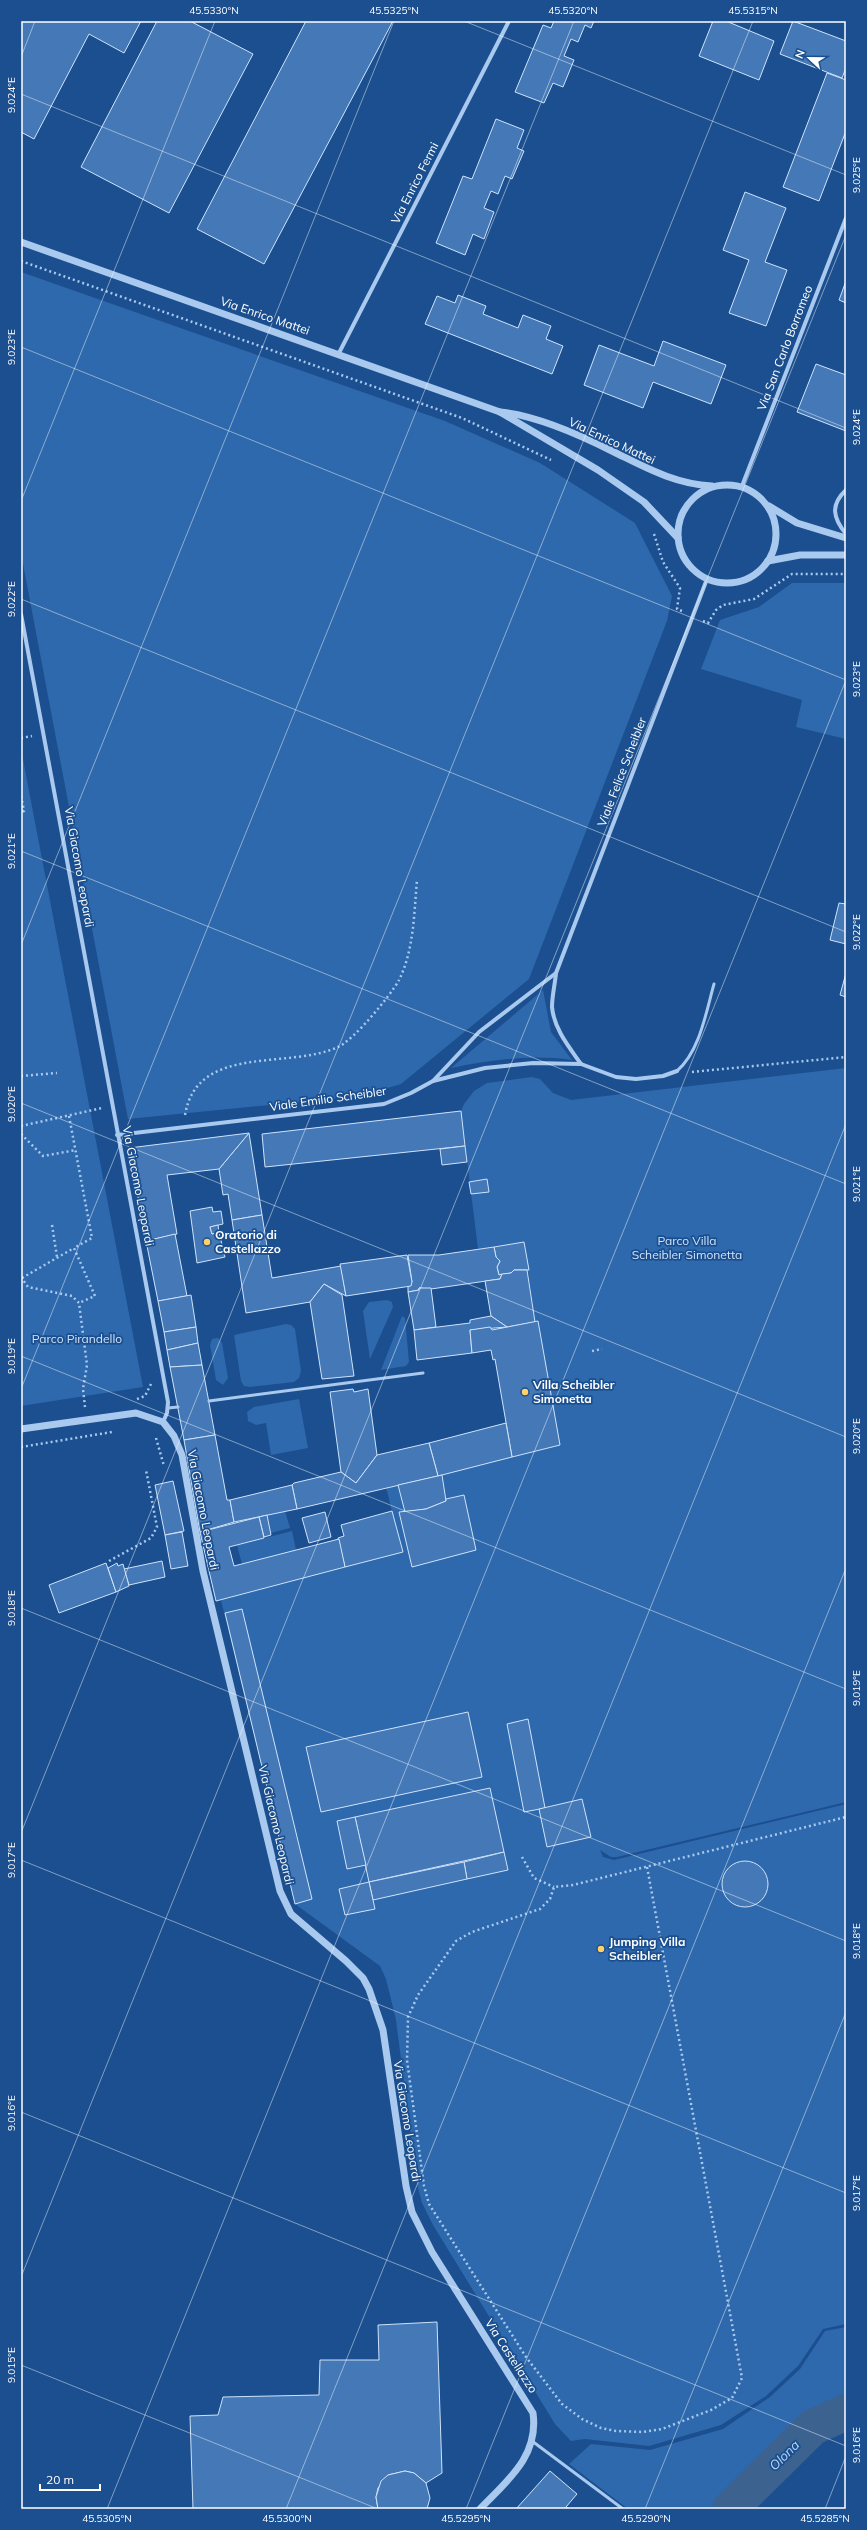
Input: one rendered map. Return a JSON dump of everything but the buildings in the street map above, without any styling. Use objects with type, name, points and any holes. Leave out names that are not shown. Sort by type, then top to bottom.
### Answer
[{"type":"street","name":"Via Enrico Fermi","points":[[339,353],[509,21]]},
{"type":"street","name":"Via San Carlo Borromeo","points":[[742,486],[846,218]]},
{"type":"street","name":"Via Enrico Mattei","points":[[21,242],[339,353],[500,412],[591,466],[644,502],[678,538]]},
{"type":"street","name":"Via Enrico Mattei","points":[[500,412],[518,413],[544,423],[611,450],[663,477],[697,485],[716,486]]},
{"type":"street","points":[[727,484],[742,486],[757,494],[767,505],[775,520],[776,532],[774,548],[761,571],[740,581],[717,582],[707,579],[687,562],[681,551],[678,538],[678,524],[683,511],[696,495],[716,486],[727,484]]},
{"type":"street","points":[[846,490],[837,500],[834,512],[835,519],[846,534]]},
{"type":"street","points":[[767,505],[796,523],[846,538]]},
{"type":"street","points":[[768,561],[800,555],[846,555]]},
{"type":"street","name":"Viale Felice Scheibler","points":[[581,1064],[566,1043],[558,1027],[552,1007],[556,973],[707,579]]},
{"type":"street","name":"Via Giacomo Leopardi","points":[[21,614],[168,1408]]},
{"type":"street","points":[[433,1081],[479,1032],[556,973]]},
{"type":"street","name":"Viale Emilio Scheibler","points":[[117,1135],[384,1104],[411,1093],[433,1081],[485,1068],[533,1063],[581,1064],[616,1077],[636,1079],[663,1076],[677,1071]]},
{"type":"street","points":[[21,1429],[130,1413],[150,1416],[163,1422],[168,1408]]},
{"type":"street","name":"Via Giacomo Leopardi","points":[[163,1422],[174,1436],[182,1456],[204,1571],[280,1891],[291,1914],[363,1978],[374,2000],[383,2030],[406,2186],[412,2212]]},
{"type":"street","name":"Via Castellazzo","points":[[412,2212],[432,2252],[529,2403],[534,2425],[532,2441],[519,2467],[480,2509]]},
{"type":"lane","points":[[677,1071],[685,1064],[698,1035],[714,984]]},
{"type":"lane","points":[[209,1401],[423,1374]]},
{"type":"lane","points":[[168,1408],[178,1407]]},
{"type":"lane","points":[[532,2441],[623,2509]]},
{"type":"path","points":[[21,261],[462,418],[558,464]]},
{"type":"path","points":[[652,530],[663,562],[680,588],[677,609],[708,623],[716,610],[722,605],[754,599],[792,574],[846,574]]},
{"type":"path","points":[[21,738],[34,735]]},
{"type":"path","points":[[21,796],[24,811],[21,812]]},
{"type":"path","points":[[183,1127],[187,1101],[203,1080],[220,1068],[320,1053],[340,1047],[360,1029],[398,981],[408,956],[417,880]]},
{"type":"path","points":[[677,1071],[689,1073],[846,1057]]},
{"type":"path","points":[[21,1076],[58,1073]]},
{"type":"path","points":[[21,1126],[102,1108]]},
{"type":"path","points":[[69,1116],[92,1238],[21,1277],[28,1287],[72,1296],[79,1303],[87,1365],[83,1389],[85,1408]]},
{"type":"path","points":[[21,1134],[43,1156],[76,1150]]},
{"type":"path","points":[[52,1225],[57,1257]]},
{"type":"path","points":[[74,1248],[95,1296],[79,1303]]},
{"type":"path","points":[[592,1351],[602,1350]]},
{"type":"path","points":[[21,1446],[105,1433],[118,1429]]},
{"type":"path","points":[[152,1432],[159,1442],[164,1466]]},
{"type":"path","points":[[109,1561],[151,1538],[154,1533],[156,1527],[146,1470]]},
{"type":"path","points":[[522,1857],[534,1878],[554,1887],[573,1885],[846,1817]]},
{"type":"path","points":[[554,1887],[550,1899],[540,1909],[472,1932],[456,1941],[418,1995],[408,2017],[406,2060],[424,2186],[429,2204],[526,2357],[562,2404],[582,2419],[601,2428],[643,2432],[662,2429],[711,2410],[732,2398],[742,2378],[647,1867]]},
{"type":"green space","points":[[21,272],[445,421],[540,463],[635,523],[672,596],[667,621],[529,979],[401,1084],[361,1096],[128,1119],[21,553]]},
{"type":"green space","points":[[792,583],[846,583],[846,739],[796,727],[802,700],[701,669],[720,620],[759,607]]},
{"type":"green space","name":"Parco Pirandello","points":[[21,749],[143,1387],[21,1406]]},
{"type":"green space","points":[[543,990],[551,1032],[572,1060],[556,1058],[526,1058],[451,1068]]},
{"type":"green space","name":"Parco Villa Scheibler Simonetta","points":[[846,1068],[846,1802],[617,1857],[611,1857],[600,1850],[603,1857],[614,1860],[846,1804],[846,2324],[823,2329],[798,2366],[766,2396],[721,2425],[649,2446],[585,2439],[571,2441],[555,2424],[433,2225],[422,2203],[417,2184],[396,2020],[386,1979],[380,1966],[295,1904],[221,1600],[402,1552],[386,1487],[559,1445],[538,1321],[535,1322],[524,1242],[478,1249],[461,1111],[464,1104],[474,1091],[487,1083],[532,1077],[540,1079],[553,1093],[571,1100]]},
{"type":"green space","points":[[387,1300],[392,1302],[393,1307],[370,1359],[363,1311],[369,1302]]},
{"type":"green space","points":[[402,1316],[405,1318],[409,1362],[406,1366],[381,1370]]},
{"type":"green space","points":[[286,1324],[291,1325],[295,1329],[301,1371],[299,1378],[294,1382],[250,1387],[244,1386],[241,1381],[234,1335]]},
{"type":"green space","points":[[218,1338],[222,1343],[228,1378],[223,1385],[216,1380],[210,1345],[212,1339]]},
{"type":"green space","points":[[299,1399],[308,1448],[271,1455],[266,1423],[256,1425],[248,1421],[247,1412],[254,1407]]},
{"type":"green space","points":[[285,1511],[290,1528],[271,1533],[267,1515]]},
{"type":"green space","points":[[292,1531],[296,1550],[242,1564],[237,1545]]},
{"type":"green space","points":[[846,2327],[846,2400],[805,2419],[716,2509],[628,2509],[569,2464],[591,2444],[650,2450],[723,2429],[770,2397],[800,2369],[825,2331]]},
{"type":"waterway","name":"Olona","points":[[730,2509],[813,2427],[846,2412]]},
{"type":"place","name":"Oratorio di Castellazzo","points":[[207,1242]]},
{"type":"place","name":"Villa Scheibler Simonetta","points":[[525,1392]]},
{"type":"place","name":"Jumping Villa Scheibler","points":[[601,1949]]}]
